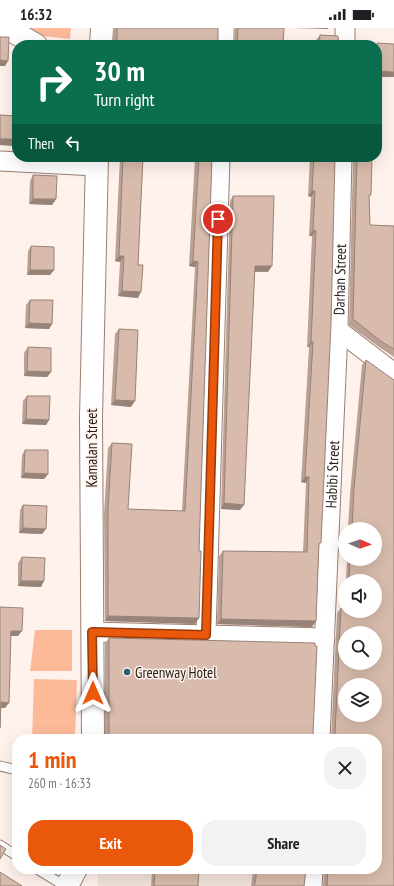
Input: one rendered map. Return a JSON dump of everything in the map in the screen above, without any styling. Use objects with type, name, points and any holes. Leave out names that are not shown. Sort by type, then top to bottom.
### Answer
[{"type":"street","points":[[8,28],[28,40]]},
{"type":"street","points":[[101,40],[102,28]]},
{"type":"street","points":[[224,28],[224,40]]},
{"type":"street","points":[[345,28],[345,40]]},
{"type":"street","points":[[0,161],[12,161]]},
{"type":"street","name":"Kamalan Street","points":[[93,734],[91,418],[96,162]]},
{"type":"street","points":[[206,635],[220,162]]},
{"type":"street","name":"Darhan Street","points":[[342,162],[338,330],[394,373]]},
{"type":"street","name":"Habibi Street","points":[[320,734],[326,638],[338,330]]},
{"type":"street","points":[[92,632],[326,638]]},
{"type":"street","points":[[66,886],[73,874]]},
{"type":"street","points":[[312,886],[313,874]]},
{"type":"lane","points":[[0,766],[12,769]]},
{"type":"lane","points":[[0,845],[12,853]]},
{"type":"lane","points":[[46,874],[66,886]]},
{"type":"shaded area","points":[[30,28],[71,28],[70,39],[42,36]]},
{"type":"shaded area","points":[[35,630],[72,630],[72,671],[30,671]]},
{"type":"shaded area","points":[[34,679],[77,680],[75,734],[32,734]]},
{"type":"shaded area","points":[[97,874],[252,874],[251,886],[98,886]]},
{"type":"building","points":[[117,28],[218,28],[218,40],[117,40]]},
{"type":"building","points":[[238,28],[284,28],[283,40],[237,40]]},
{"type":"building","points":[[320,35],[338,36],[338,40],[320,40]]},
{"type":"building","points":[[0,37],[9,37],[8,61],[0,60]]},
{"type":"building","points":[[382,43],[394,44],[394,72],[382,71]]},
{"type":"building","points":[[0,115],[12,116],[12,139],[0,139]]},
{"type":"building","points":[[123,162],[143,162],[138,265],[143,265],[141,292],[122,291],[124,256],[119,256]]},
{"type":"building","points":[[199,162],[212,162],[199,551],[201,551],[199,618],[108,616],[108,509],[112,443],[132,444],[128,509],[185,511],[198,262],[193,261]]},
{"type":"building","points":[[314,162],[335,162],[331,324],[316,621],[221,619],[223,551],[307,552],[309,477],[305,477],[313,342],[311,342],[316,231],[313,230],[315,191],[312,191]]},
{"type":"building","points":[[357,162],[372,162],[371,195],[369,195],[370,225],[394,226],[394,349],[382,342],[353,319]]},
{"type":"building","points":[[33,175],[57,176],[56,199],[33,199]]},
{"type":"building","points":[[233,196],[274,196],[272,266],[255,266],[244,505],[224,503]]},
{"type":"building","points":[[31,246],[54,247],[54,270],[30,270]]},
{"type":"building","points":[[30,300],[53,300],[52,324],[29,323]]},
{"type":"building","points":[[119,329],[138,330],[135,401],[115,400]]},
{"type":"building","points":[[28,347],[51,348],[51,372],[27,371]]},
{"type":"building","points":[[366,360],[394,380],[394,886],[327,886],[328,874],[382,874],[382,734],[335,734],[338,670],[382,670],[382,626],[340,626],[341,618],[382,618],[382,574],[349,574],[350,566],[382,566],[382,522],[352,522],[354,488]]},
{"type":"building","points":[[27,396],[50,396],[49,420],[26,419]]},
{"type":"building","points":[[25,450],[48,450],[48,474],[24,473]]},
{"type":"building","points":[[23,505],[47,506],[46,529],[23,528]]},
{"type":"building","points":[[22,557],[45,558],[44,581],[21,581]]},
{"type":"building","points":[[0,607],[23,608],[22,631],[11,631],[9,703],[1,702],[0,728]]},
{"type":"building","points":[[109,638],[315,643],[315,646],[317,646],[313,734],[109,733]]},
{"type":"building","points":[[0,845],[6,849],[0,859]]},
{"type":"building","points":[[0,872],[22,886],[0,886]]},
{"type":"building","points":[[155,874],[199,874],[198,886],[154,886]]},
{"type":"building","points":[[256,874],[305,874],[304,886],[254,886]]},
{"type":"place","name":"Greenway Hotel","points":[[127,672]]},
{"type":"route","points":[[93,693],[92,632],[206,635],[218,219]]}]
